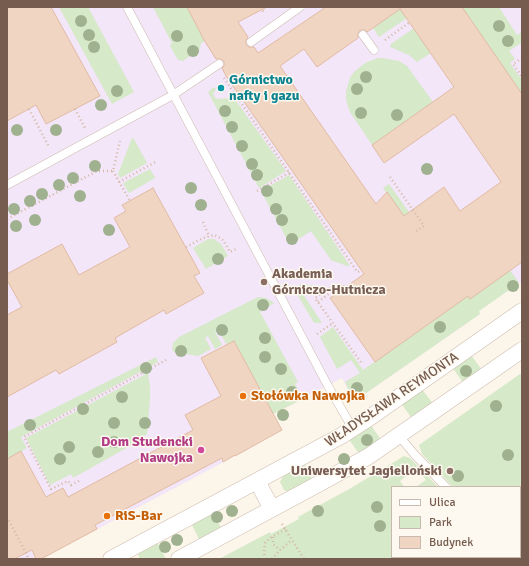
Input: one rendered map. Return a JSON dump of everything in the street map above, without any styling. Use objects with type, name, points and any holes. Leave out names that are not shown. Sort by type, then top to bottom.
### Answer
[{"type":"street","name":"WŁADYSŁAWA REYMONTA","points":[[111,559],[353,429],[522,311]]},
{"type":"street","points":[[179,559],[276,515],[399,436],[522,350]]},
{"type":"street","points":[[257,481],[276,515]]},
{"type":"lane","points":[[126,7],[328,386],[353,429]]},
{"type":"lane","points":[[251,42],[300,7]]},
{"type":"lane","points":[[363,35],[374,50]]},
{"type":"lane","points":[[7,185],[173,95],[219,64]]},
{"type":"lane","points":[[399,436],[445,486]]},
{"type":"path","points":[[261,7],[264,13]]},
{"type":"path","points":[[374,50],[387,38],[410,22]]},
{"type":"path","points":[[522,58],[513,64],[522,77]]},
{"type":"path","points":[[221,74],[358,272],[361,270]]},
{"type":"path","points":[[29,109],[50,148]]},
{"type":"path","points":[[75,109],[82,122]]},
{"type":"path","points":[[121,139],[113,171],[130,201]]},
{"type":"path","points":[[119,182],[157,160]]},
{"type":"path","points":[[7,219],[98,171],[113,171]]},
{"type":"path","points":[[257,191],[290,172]]},
{"type":"path","points":[[390,178],[424,226],[415,232]]},
{"type":"path","points":[[203,222],[209,236]]},
{"type":"path","points":[[186,247],[214,235],[220,238],[230,252],[251,241]]},
{"type":"path","points":[[318,302],[342,284],[345,288]]},
{"type":"path","points":[[330,288],[315,298],[362,364]]},
{"type":"path","points":[[315,335],[333,323]]},
{"type":"path","points":[[79,481],[71,485],[68,480],[51,489],[24,437],[166,360]]},
{"type":"path","points":[[276,515],[304,559]]},
{"type":"path","points":[[7,517],[29,559]]},
{"type":"path","points":[[266,559],[264,552],[265,543],[286,529]]},
{"type":"path","points":[[273,537],[274,544],[280,550]]},
{"type":"path","points":[[272,559],[292,540]]},
{"type":"shaded area","name":"Akademia Górniczo-Hutnicza","points":[[7,7],[522,7],[522,281],[479,311],[480,314],[359,398],[352,397],[342,378],[273,414],[282,430],[249,449],[41,559],[7,559]]},
{"type":"green space","points":[[59,7],[88,7],[134,92],[112,104]]},
{"type":"green space","points":[[153,7],[187,7],[205,41],[201,43],[200,49],[183,61],[178,60],[170,46],[172,43]]},
{"type":"green space","points":[[462,7],[499,7],[517,35],[522,32],[522,42],[509,51],[515,59],[510,63],[522,80],[522,94]]},
{"type":"green space","points":[[400,9],[407,18],[379,37],[373,28]]},
{"type":"green space","points":[[414,28],[431,53],[417,62],[409,55],[390,47],[391,44]]},
{"type":"green space","points":[[378,58],[399,61],[407,66],[433,102],[372,145],[350,112],[346,100],[346,92],[350,78],[354,72],[365,63]]},
{"type":"green space","points":[[214,87],[216,89],[213,94],[216,99],[234,98],[286,171],[259,188],[208,92]]},
{"type":"green space","points":[[132,138],[134,139],[147,163],[120,178],[118,174]]},
{"type":"green space","points":[[150,169],[155,178],[129,193],[123,183]]},
{"type":"green space","points":[[289,175],[350,266],[331,260],[311,231],[291,244],[289,243],[261,191]]},
{"type":"green space","points":[[389,184],[409,212],[404,216],[383,188]]},
{"type":"green space","points":[[208,239],[214,239],[221,244],[228,256],[206,269],[193,248]]},
{"type":"green space","points":[[510,270],[519,283],[479,311],[480,314],[359,398],[352,397],[345,382],[360,373],[351,360],[337,369],[320,337],[333,327],[363,370],[468,296],[470,298]]},
{"type":"green space","points":[[300,284],[327,287],[316,295],[309,286],[301,291],[322,323],[314,323],[297,294],[296,289]]},
{"type":"green space","points":[[258,297],[266,298],[274,303],[260,312],[298,382],[295,384],[303,399],[273,414],[234,341],[227,345],[218,330],[215,332],[222,345],[215,349],[208,336],[205,338],[211,349],[198,356],[174,352],[172,349],[173,343],[179,337]]},
{"type":"green space","points":[[470,354],[483,371],[464,384],[452,367]]},
{"type":"green space","points":[[156,357],[158,362],[21,437],[27,448],[7,459],[7,432]]},
{"type":"green space","points":[[148,373],[150,399],[147,434],[137,442],[73,478],[71,474],[50,485],[26,438]]},
{"type":"green space","name":"Uniwersytet Jagielloński","points":[[520,374],[522,375],[521,509],[521,486],[452,486],[422,454],[419,445]]},
{"type":"green space","points":[[421,388],[434,405],[413,420],[401,403]]},
{"type":"green space","points":[[370,424],[382,441],[360,455],[348,438]]},
{"type":"green space","points":[[404,456],[410,458],[437,486],[417,486],[426,480],[417,468],[400,481],[403,486],[391,486],[391,558],[497,558],[219,559],[270,532],[271,534],[299,519],[298,517],[351,488]]},
{"type":"green space","points":[[304,463],[313,481],[290,492],[284,490],[280,482],[284,474]]},
{"type":"green space","points":[[212,512],[222,529],[200,541],[191,523]]},
{"type":"green space","points":[[157,542],[166,559],[140,559],[137,552]]},
{"type":"building","points":[[7,7],[51,7],[100,96],[46,124],[36,105],[7,121]]},
{"type":"building","points":[[187,7],[267,7],[238,22],[248,37],[246,40],[246,45],[249,47],[254,47],[258,53],[326,7],[462,7],[522,94],[522,262],[470,299],[468,296],[375,362],[330,298],[364,274],[226,76],[222,68],[224,66],[224,61],[221,59],[216,59],[204,40]],"holes":[[[400,9],[454,87],[372,145],[384,163],[454,114],[501,182],[460,211],[444,187],[404,216],[387,192],[376,204],[280,66],[304,49],[317,67],[358,38],[358,33],[360,30],[365,30],[367,32]]]},
{"type":"building","points":[[153,188],[200,273],[194,276],[204,293],[166,314],[164,310],[115,338],[117,342],[59,374],[56,370],[7,397],[7,315],[22,307],[7,280],[7,274],[62,244],[79,275],[130,247],[114,218],[126,211],[122,205]]},
{"type":"building","name":"Dom Studencki Nawojka","points":[[234,341],[282,430],[223,462],[222,458],[95,525],[97,529],[41,559],[36,559],[32,550],[14,559],[7,559],[7,459],[21,451],[46,497],[63,488],[68,497],[193,430],[185,415],[221,396],[201,358]]},
{"type":"place","name":"Górnictwo nafty i gazu","points":[[221,88]]},
{"type":"place","name":"Akademia Górniczo-Hutnicza","points":[[264,282]]},
{"type":"place","name":"Stołówka Nawojka","points":[[243,396]]},
{"type":"place","name":"Dom Studencki Nawojka","points":[[201,450]]},
{"type":"place","name":"Uniwersytet Jagielloński","points":[[450,471]]},
{"type":"place","name":"RiS-Bar","points":[[107,516]]}]
